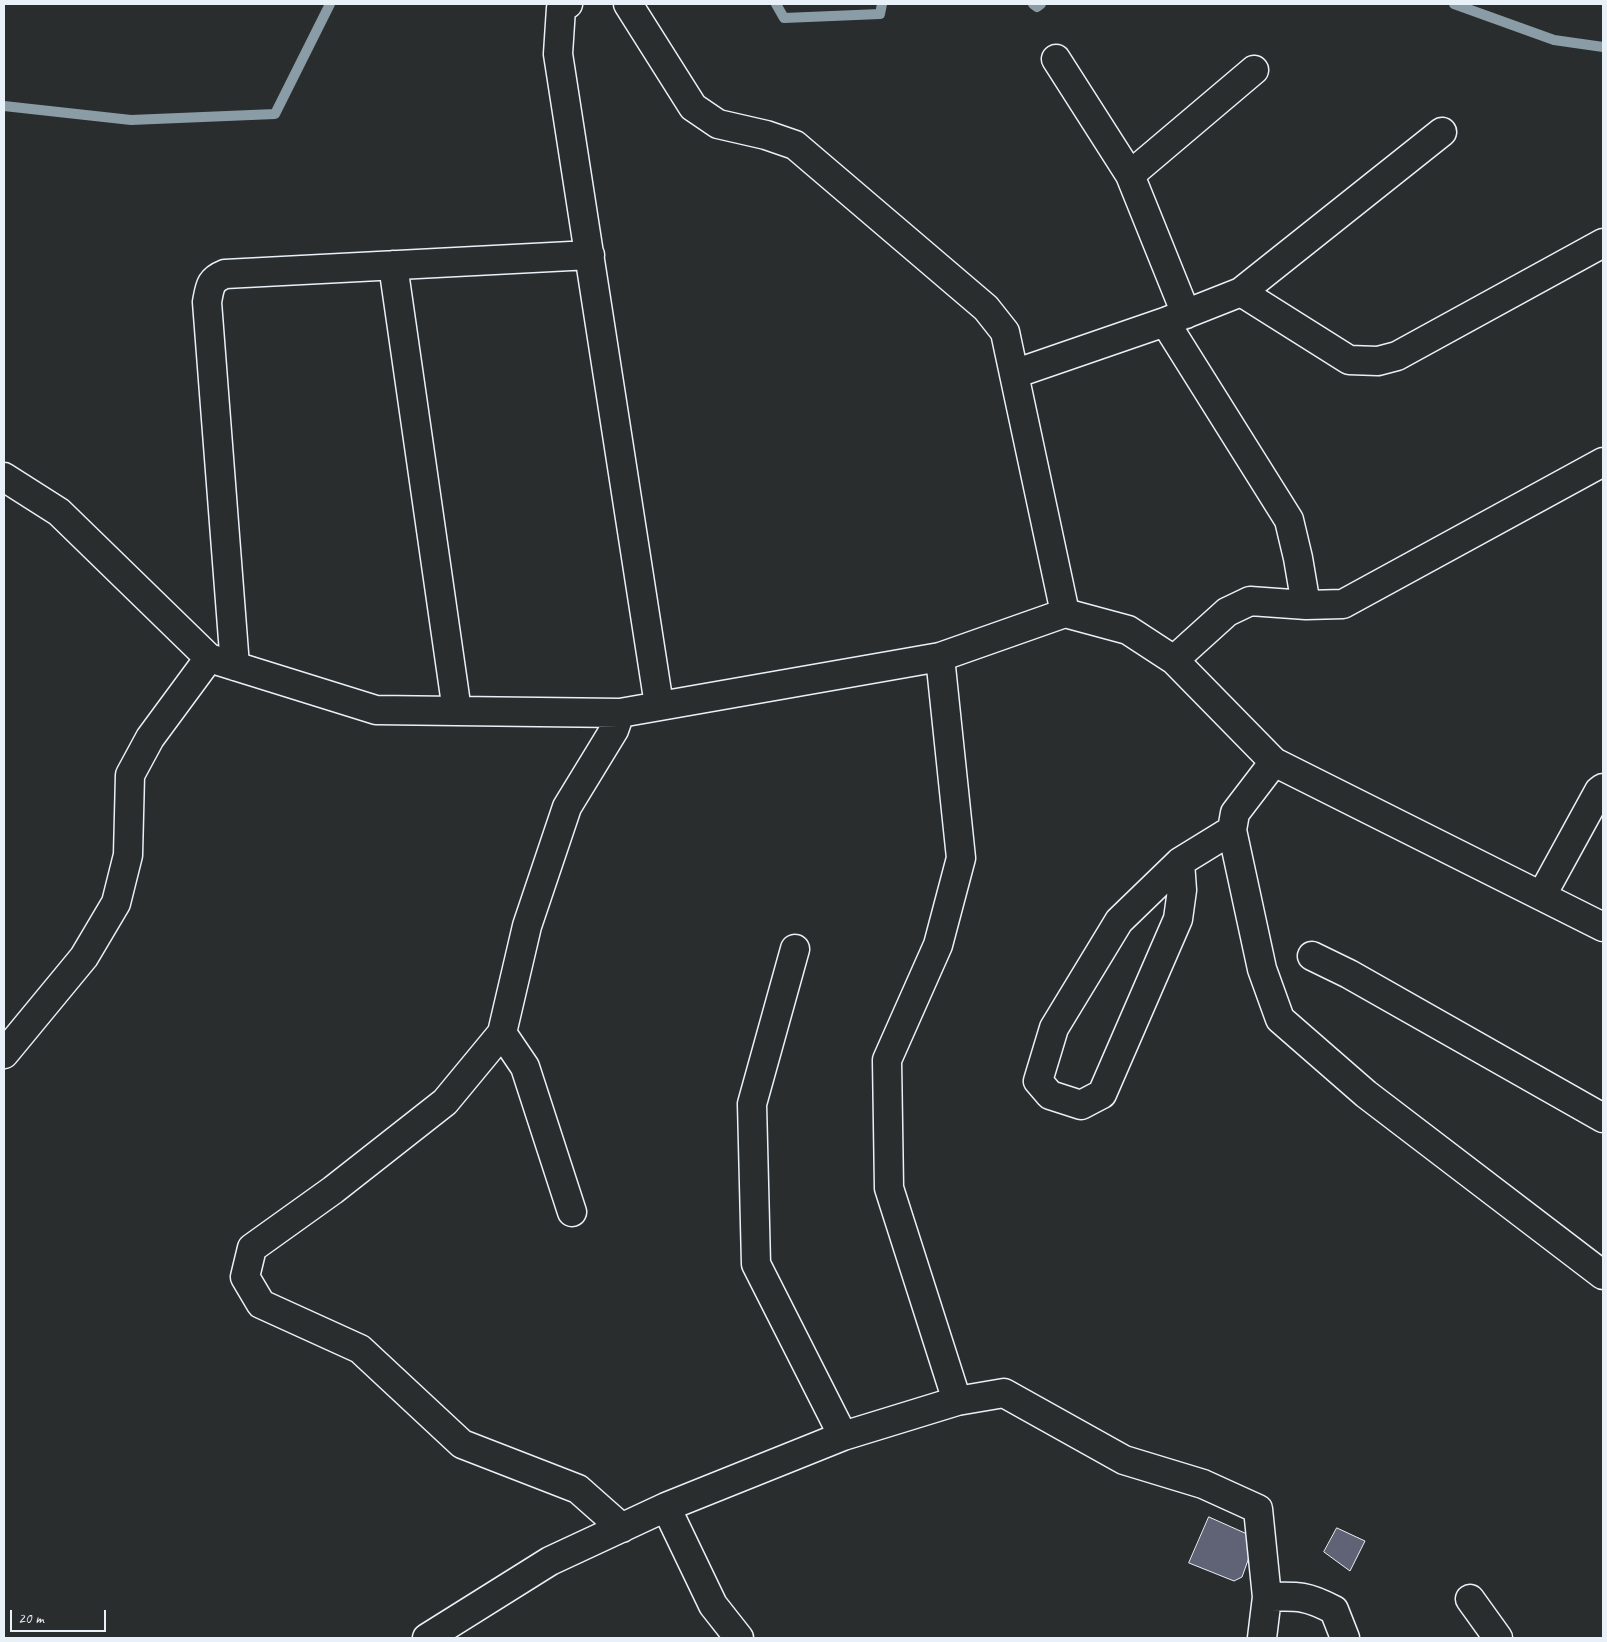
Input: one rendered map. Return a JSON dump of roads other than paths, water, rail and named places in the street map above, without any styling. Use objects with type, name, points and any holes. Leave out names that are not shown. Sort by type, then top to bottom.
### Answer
[{"type":"street","points":[[568,4],[561,8],[558,54],[659,705]]},
{"type":"street","points":[[628,4],[693,107],[718,124],[766,135],[795,145],[986,308],[1005,332],[1065,613]]},
{"type":"street","points":[[1056,59],[1130,175],[1176,318],[1289,520],[1306,605]]},
{"type":"street","points":[[1130,175],[1254,70]]},
{"type":"street","points":[[1014,374],[1176,318],[1242,292],[1442,132]]},
{"type":"street","points":[[1242,292],[1349,360],[1378,361],[1397,356],[1603,243]]},
{"type":"street","points":[[234,666],[207,302],[209,288],[215,278],[225,274],[590,255]]},
{"type":"street","points":[[393,265],[457,711]]},
{"type":"street","points":[[1174,660],[1227,612],[1250,601],[1306,605],[1343,604],[1603,462]]},
{"type":"street","points":[[4,477],[59,512],[209,658],[376,710],[620,713],[940,657],[1065,613],[1128,630],[1174,660],[1274,762],[1603,927]]},
{"type":"street","points":[[940,657],[960,858],[938,945],[887,1060],[889,1188],[956,1401]]},
{"type":"street","points":[[4,1054],[84,957],[116,903],[128,855],[130,775],[150,738],[209,658]]},
{"type":"street","points":[[620,713],[614,730],[567,807],[527,926],[502,1033],[445,1102],[332,1190],[252,1248],[245,1277],[261,1304],[360,1349],[462,1444],[578,1489],[622,1528]]},
{"type":"street","points":[[1274,762],[1235,813],[1232,830],[1262,969],[1280,1019],[1366,1094],[1603,1275]]},
{"type":"street","points":[[1542,895],[1599,791],[1603,788]]},
{"type":"street","points":[[1180,862],[1182,890],[1178,919],[1102,1094],[1081,1105],[1050,1095],[1038,1081],[1054,1028],[1119,921],[1180,862],[1232,830]]},
{"type":"street","points":[[795,949],[752,1104],[756,1264],[843,1436]]},
{"type":"street","points":[[1312,956],[1349,974],[1603,1118]]},
{"type":"street","points":[[502,1033],[524,1067],[572,1212]]},
{"type":"street","points":[[427,1638],[550,1561],[666,1507],[843,1436],[956,1401],[1004,1393],[1124,1460],[1202,1484],[1258,1509],[1267,1597],[1262,1638]]},
{"type":"street","points":[[666,1507],[714,1605],[739,1638]]},
{"type":"street","points":[[1267,1597],[1296,1596],[1315,1600],[1328,1606],[1334,1610],[1346,1638]]},
{"type":"street","points":[[1470,1599],[1498,1638]]},
{"type":"waterway","points":[[4,106],[131,120],[275,114],[330,4]]},
{"type":"waterway","points":[[776,4],[784,18],[880,14],[882,4]]},
{"type":"waterway","points":[[1033,4],[1037,7],[1041,4]]},
{"type":"waterway","points":[[1454,4],[1554,40],[1603,47]]}]
